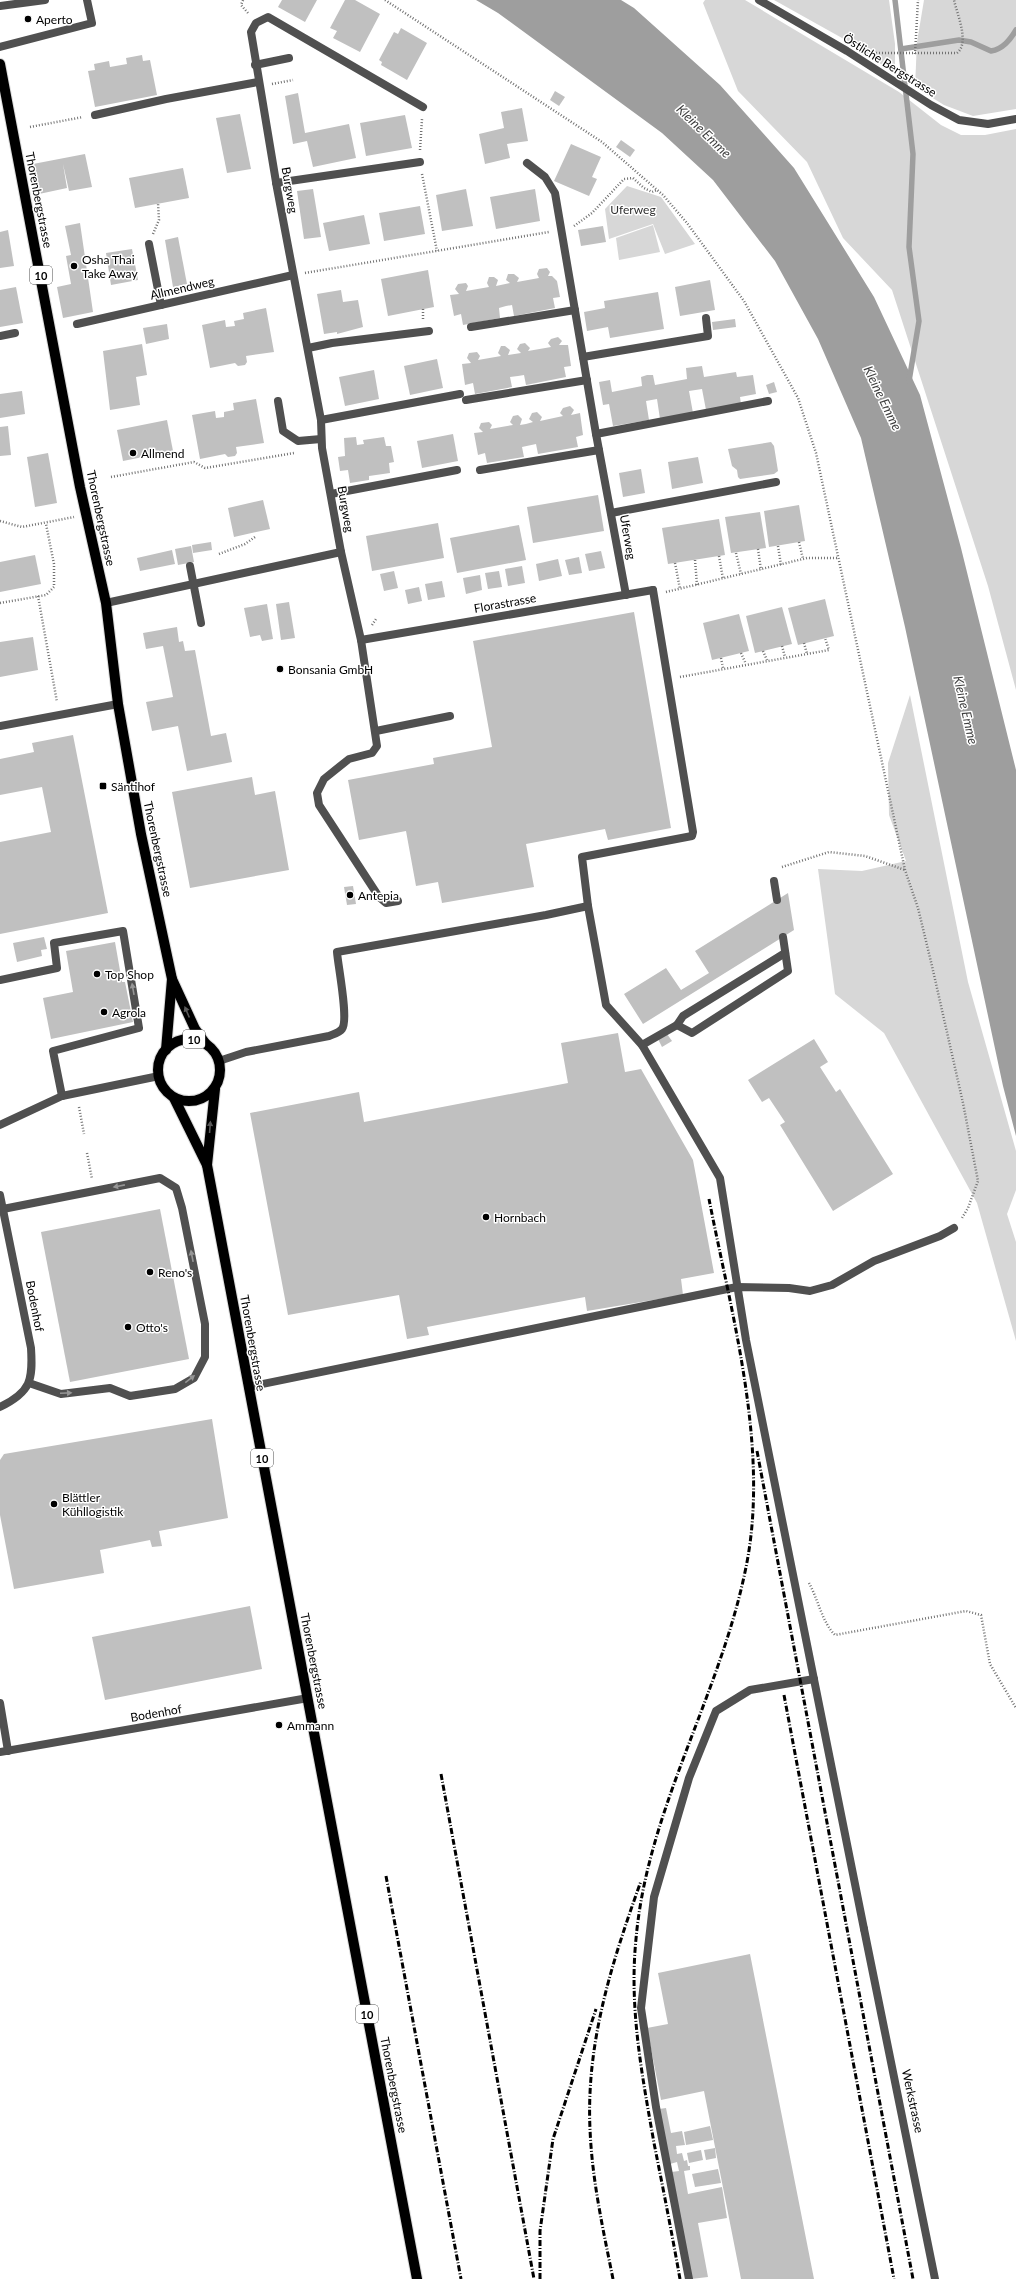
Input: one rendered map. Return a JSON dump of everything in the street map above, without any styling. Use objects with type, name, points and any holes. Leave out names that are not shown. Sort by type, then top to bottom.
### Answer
[{"type":"main road","name":"Thorenbergstrasse","points":[[0,64],[86,514],[106,603],[118,704],[138,816],[172,979],[195,1029],[205,1043]]},
{"type":"main road","name":"Thorenbergstrasse","points":[[166,1050],[172,979]]},
{"type":"main road","name":"10","points":[[174,1098],[165,1089],[159,1076],[158,1066],[166,1050],[182,1040],[191,1039],[205,1043],[215,1053],[219,1061],[221,1072],[215,1089]]},
{"type":"main road","name":"Thorenbergstrasse","points":[[215,1089],[208,1165],[248,1387],[417,2279]]},
{"type":"main road","points":[[174,1098],[185,1101],[195,1101],[205,1097],[215,1089]]},
{"type":"main road","name":"Thorenbergstrasse","points":[[174,1098],[208,1165]]},
{"type":"street","points":[[0,6],[45,0]]},
{"type":"street","points":[[0,47],[92,23],[86,0]]},
{"type":"street","name":"Östliche Bergstrasse","points":[[759,0],[847,51],[931,105],[959,120],[988,124],[1016,119]]},
{"type":"street","name":"Burgweg","points":[[341,552],[321,439],[321,420],[276,183],[255,65],[251,32],[256,23],[268,17],[423,107]]},
{"type":"street","points":[[255,65],[289,58]]},
{"type":"street","points":[[95,115],[166,99],[259,84]]},
{"type":"street","points":[[276,183],[420,162]]},
{"type":"street","name":"Uferweg","points":[[527,163],[545,177],[555,193],[586,380],[612,513],[626,595]]},
{"type":"street","points":[[149,244],[161,305]]},
{"type":"street","name":"Allmendweg","points":[[77,324],[293,275]]},
{"type":"street","points":[[471,328],[575,310]]},
{"type":"street","points":[[583,357],[708,336],[706,318]]},
{"type":"street","points":[[308,348],[332,343],[429,331]]},
{"type":"street","points":[[0,336],[15,333]]},
{"type":"street","points":[[466,400],[586,380]]},
{"type":"street","points":[[321,420],[460,394]]},
{"type":"street","points":[[278,401],[283,431],[298,441],[321,439]]},
{"type":"street","points":[[596,434],[768,402]]},
{"type":"street","points":[[480,470],[599,450]]},
{"type":"street","points":[[331,494],[457,470]]},
{"type":"street","points":[[612,513],[776,482]]},
{"type":"street","points":[[106,603],[341,552],[361,640],[376,731],[377,746],[372,752],[349,759],[324,779],[317,793],[318,805],[379,897],[386,903],[398,901]]},
{"type":"street","points":[[190,566],[200,623]]},
{"type":"street","points":[[653,593],[667,680]]},
{"type":"street","name":"Florastrasse","points":[[361,640],[626,595],[653,593]]},
{"type":"street","name":"Werkstrasse","points":[[667,680],[693,832],[692,836],[582,857],[588,906],[606,1005],[642,1045],[720,1178],[737,1287],[814,1679],[935,2279]]},
{"type":"street","points":[[0,726],[118,704]]},
{"type":"street","points":[[376,731],[450,716]]},
{"type":"street","points":[[774,881],[777,900]]},
{"type":"street","points":[[219,1061],[246,1052],[329,1036],[338,1033],[343,1029],[346,1022],[337,952],[546,915],[588,906]]},
{"type":"street","points":[[0,980],[57,968],[54,943],[123,931],[140,1028],[53,1051],[62,1096]]},
{"type":"street","points":[[677,1025],[692,1033],[788,972],[783,937]]},
{"type":"street","points":[[642,1045],[677,1025],[683,1016],[785,953]]},
{"type":"street","points":[[0,1125],[62,1096],[159,1076]]},
{"type":"street","points":[[0,1407],[13,1401],[29,1383],[61,1394],[110,1388],[130,1396],[174,1389],[194,1378],[206,1357],[205,1324],[176,1188],[160,1178],[3,1209]]},
{"type":"street","name":"Bodenhof","points":[[0,1195],[31,1348],[32,1374],[29,1383]]},
{"type":"street","points":[[248,1387],[737,1287],[789,1288],[810,1291],[832,1285],[874,1261],[940,1236],[954,1228]]},
{"type":"street","points":[[689,2279],[656,2107],[641,2008],[654,1896],[689,1778],[716,1711],[750,1690],[814,1679]]},
{"type":"street","name":"Bodenhof","points":[[0,1703],[4,1752],[308,1698]]},
{"type":"path","points":[[385,0],[602,142],[657,190],[687,223],[744,301],[798,398],[816,453],[837,558],[905,870],[918,908],[934,974],[963,1103],[978,1181],[968,1208],[954,1228]]},
{"type":"path","points":[[915,53],[918,0]]},
{"type":"path","points":[[893,54],[915,53],[951,55],[959,52],[962,46],[962,37],[954,0]]},
{"type":"path","points":[[259,84],[293,80]]},
{"type":"path","points":[[423,107],[420,162],[437,250]]},
{"type":"path","points":[[30,127],[95,115]]},
{"type":"path","points":[[293,275],[437,250],[561,232],[592,213],[624,179],[633,178],[644,188],[652,192],[657,190]]},
{"type":"path","points":[[149,244],[159,220],[158,203]]},
{"type":"path","points":[[111,477],[194,462],[205,468],[299,452]]},
{"type":"path","points":[[0,521],[22,527],[46,524],[86,514]]},
{"type":"path","points":[[0,603],[51,592],[55,581],[46,524]]},
{"type":"path","points":[[220,554],[245,544],[255,536]]},
{"type":"path","points":[[799,542],[803,559]]},
{"type":"path","points":[[778,546],[781,565]]},
{"type":"path","points":[[758,549],[760,570]]},
{"type":"path","points":[[736,553],[741,574]]},
{"type":"path","points":[[719,556],[723,579]]},
{"type":"path","points":[[653,593],[680,589],[803,559],[837,558]]},
{"type":"path","points":[[695,560],[697,585]]},
{"type":"path","points":[[675,563],[680,589]]},
{"type":"path","points":[[38,596],[60,715]]},
{"type":"path","points":[[667,680],[723,668],[829,650],[826,638]]},
{"type":"path","points":[[804,643],[807,654]]},
{"type":"path","points":[[782,646],[785,657]]},
{"type":"path","points":[[764,651],[767,660]]},
{"type":"path","points":[[741,653],[746,664]]},
{"type":"path","points":[[721,658],[723,668]]},
{"type":"path","points":[[782,868],[829,852],[865,856],[905,870]]},
{"type":"path","points":[[79,1107],[84,1134]]},
{"type":"path","points":[[87,1153],[92,1182]]},
{"type":"path","points":[[806,1577],[817,1597],[830,1630],[835,1635],[966,1611],[981,1615],[990,1664],[1016,1708]]},
{"type":"green space","points":[[705,0],[745,0],[899,92],[941,125],[961,135],[985,135],[1016,129],[1016,690],[988,586],[892,290],[843,238],[807,162],[738,91],[703,3]]},
{"type":"green space","points":[[774,0],[889,0],[895,44],[895,74],[851,43]]},
{"type":"green space","points":[[924,0],[1016,0],[1016,109],[973,116],[944,105],[915,87],[917,42]]},
{"type":"green space","name":"Uferweg","points":[[627,186],[661,197],[695,244],[665,254],[653,224],[609,239],[605,209]]},
{"type":"green space","points":[[653,225],[660,252],[619,260],[616,238]]},
{"type":"green space","points":[[910,695],[968,982],[1016,1151],[1016,1190],[1007,1214],[1016,1242],[1016,1341],[977,1203],[884,1033],[835,994],[818,869],[862,871],[906,861],[889,815],[888,763]]},
{"type":"water","name":"Kleine Emme","points":[[476,0],[621,0],[634,8],[720,85],[794,168],[874,297],[920,395],[961,548],[1016,770],[1016,1136],[1003,1086],[905,627],[861,438],[818,339],[775,261],[713,180],[662,133],[498,13]]},
{"type":"building","points":[[282,0],[317,0],[305,22],[278,7]]},
{"type":"building","points":[[345,0],[355,0],[380,14],[360,52],[333,38],[337,31],[330,28]]},
{"type":"building","points":[[401,28],[427,43],[407,80],[381,65],[382,62],[379,60],[394,32],[398,34]]},
{"type":"building","points":[[142,55],[143,61],[150,60],[157,95],[95,107],[88,71],[95,70],[94,64],[109,61],[110,67],[127,64],[126,58]]},
{"type":"building","points":[[555,91],[565,97],[559,106],[550,100]]},
{"type":"building","points":[[298,93],[305,133],[349,124],[356,158],[313,167],[307,141],[293,144],[285,96]]},
{"type":"building","points":[[522,108],[528,141],[507,144],[510,158],[485,164],[479,134],[504,128],[501,112]]},
{"type":"building","points":[[240,114],[251,169],[227,173],[216,118]]},
{"type":"building","points":[[405,115],[412,148],[366,156],[360,123]]},
{"type":"building","points":[[621,140],[635,150],[630,157],[616,147]]},
{"type":"building","points":[[571,144],[601,157],[592,177],[597,179],[589,196],[554,181]]},
{"type":"building","points":[[85,154],[92,187],[69,191],[63,164],[67,188],[39,194],[33,164]]},
{"type":"building","points":[[183,168],[189,198],[135,208],[129,178]]},
{"type":"building","points":[[313,189],[321,237],[304,239],[297,191]]},
{"type":"building","points":[[466,189],[473,226],[442,231],[436,195]]},
{"type":"building","points":[[535,189],[540,221],[496,229],[490,197]]},
{"type":"building","points":[[420,206],[425,234],[384,241],[379,213]]},
{"type":"building","points":[[364,215],[370,244],[329,251],[323,223]]},
{"type":"building","points":[[80,223],[93,312],[63,318],[57,287],[71,284],[66,256],[71,255],[65,226]]},
{"type":"building","points":[[603,226],[606,242],[581,246],[578,230]]},
{"type":"building","points":[[8,230],[14,266],[0,268],[0,232]]},
{"type":"building","points":[[178,237],[187,284],[173,287],[165,240]]},
{"type":"building","points":[[132,249],[138,280],[111,285],[106,253]]},
{"type":"building","points":[[547,268],[550,272],[548,276],[552,276],[557,281],[560,297],[553,298],[555,308],[514,316],[512,305],[506,306],[499,308],[500,318],[463,325],[461,314],[454,316],[450,295],[459,294],[455,289],[458,284],[466,283],[468,286],[466,291],[489,287],[487,283],[489,277],[494,277],[498,280],[496,286],[510,283],[506,280],[508,274],[514,274],[519,278],[517,282],[539,278],[537,274],[539,269]]},
{"type":"building","points":[[428,270],[434,307],[388,316],[381,279]]},
{"type":"building","points":[[710,280],[715,310],[680,316],[675,287]]},
{"type":"building","points":[[16,287],[23,323],[0,327],[0,290]]},
{"type":"building","points":[[341,290],[343,302],[358,300],[363,327],[337,334],[337,332],[324,334],[317,294]]},
{"type":"building","points":[[658,292],[664,329],[610,338],[608,327],[587,331],[584,312],[605,308],[604,301]]},
{"type":"building","points":[[266,308],[274,352],[246,356],[247,362],[245,365],[238,366],[235,363],[210,368],[202,325],[225,320],[226,327],[235,326],[234,321],[244,319],[243,313]]},
{"type":"building","points":[[735,319],[736,327],[713,330],[712,322]]},
{"type":"building","points":[[167,324],[169,339],[146,344],[143,328]]},
{"type":"building","points":[[558,337],[562,341],[559,345],[568,345],[571,366],[564,367],[566,377],[526,385],[524,375],[510,377],[512,387],[475,394],[473,383],[465,385],[462,364],[471,363],[467,358],[469,353],[477,352],[480,356],[478,360],[501,356],[498,353],[501,346],[505,346],[510,350],[508,355],[521,353],[517,349],[520,344],[525,343],[530,348],[528,351],[551,347],[548,343],[551,339]]},
{"type":"building","points":[[142,344],[147,375],[136,377],[140,405],[110,410],[103,351]]},
{"type":"building","points":[[437,359],[443,388],[410,395],[404,366]]},
{"type":"building","points":[[702,366],[704,377],[736,372],[737,377],[753,375],[756,394],[740,397],[741,404],[706,410],[702,389],[689,391],[693,413],[660,419],[657,399],[646,401],[649,420],[613,426],[609,404],[603,405],[599,382],[610,380],[612,392],[642,386],[641,377],[647,375],[653,375],[655,385],[687,379],[686,368]]},
{"type":"building","points":[[374,370],[379,399],[345,406],[339,377]]},
{"type":"building","points":[[774,382],[777,392],[769,394],[766,385]]},
{"type":"building","points":[[22,391],[25,414],[0,418],[0,394]]},
{"type":"building","points":[[256,399],[264,443],[236,447],[237,453],[235,456],[228,457],[225,454],[200,459],[192,415],[215,411],[216,418],[224,417],[224,412],[234,410],[233,403]]},
{"type":"building","points":[[570,406],[574,410],[571,415],[580,413],[583,435],[576,437],[578,447],[538,454],[536,444],[522,447],[524,457],[487,463],[485,453],[478,455],[474,433],[483,432],[479,428],[481,423],[489,422],[492,425],[490,429],[513,425],[510,422],[513,416],[518,415],[522,419],[520,425],[526,424],[533,422],[529,419],[532,413],[537,412],[542,417],[540,421],[563,416],[560,413],[563,408]]},
{"type":"building","points":[[167,420],[173,451],[123,461],[117,430]]},
{"type":"building","points":[[8,426],[11,455],[0,456],[0,427]]},
{"type":"building","points":[[453,434],[458,461],[422,468],[417,441]]},
{"type":"building","points":[[356,437],[357,445],[364,444],[363,440],[384,437],[386,446],[391,446],[394,462],[389,463],[390,473],[369,476],[369,480],[350,483],[348,470],[340,471],[338,457],[345,456],[344,438]]},
{"type":"building","points":[[771,442],[774,446],[778,471],[774,474],[740,479],[738,477],[737,470],[732,466],[728,449]]},
{"type":"building","points":[[48,453],[57,503],[35,507],[27,457]]},
{"type":"building","points":[[698,457],[703,483],[672,489],[668,462]]},
{"type":"building","points":[[641,469],[645,493],[623,497],[619,473]]},
{"type":"building","points":[[598,495],[604,531],[533,543],[527,507]]},
{"type":"building","points":[[263,500],[270,529],[234,537],[228,508]]},
{"type":"building","points":[[799,505],[805,541],[769,547],[764,511]]},
{"type":"building","points":[[760,512],[766,548],[731,553],[725,517]]},
{"type":"building","points":[[719,519],[725,555],[668,564],[662,528]]},
{"type":"building","points":[[438,523],[444,558],[372,571],[366,536]]},
{"type":"building","points":[[519,525],[526,560],[457,573],[450,538]]},
{"type":"building","points":[[211,542],[212,550],[193,553],[192,545]]},
{"type":"building","points":[[191,546],[194,562],[178,565],[175,549]]},
{"type":"building","points":[[172,550],[175,564],[140,571],[137,558]]},
{"type":"building","points":[[601,551],[605,568],[589,571],[585,554]]},
{"type":"building","points":[[35,555],[41,584],[0,592],[0,562]]},
{"type":"building","points":[[579,557],[582,573],[569,575],[565,560]]},
{"type":"building","points":[[558,559],[562,576],[539,581],[536,564]]},
{"type":"building","points":[[522,566],[525,583],[508,586],[505,569]]},
{"type":"building","points":[[394,571],[398,588],[384,591],[380,574]]},
{"type":"building","points":[[499,571],[502,587],[488,589],[485,573]]},
{"type":"building","points":[[480,575],[482,590],[466,594],[463,578]]},
{"type":"building","points":[[442,581],[445,597],[428,600],[425,584]]},
{"type":"building","points":[[419,587],[422,601],[408,604],[405,590]]},
{"type":"building","points":[[825,599],[834,636],[798,645],[788,608]]},
{"type":"building","points":[[289,602],[295,638],[281,640],[276,604]]},
{"type":"building","points":[[267,604],[273,639],[262,641],[260,635],[250,637],[244,608]]},
{"type":"building","points":[[782,607],[792,644],[755,653],[746,616]]},
{"type":"building","points":[[634,612],[671,828],[608,840],[605,829],[526,844],[534,887],[442,903],[438,882],[416,886],[406,831],[359,840],[348,780],[434,764],[433,758],[492,747],[473,641]]},
{"type":"building","points":[[739,614],[749,651],[712,660],[703,623]]},
{"type":"building","points":[[177,627],[179,642],[183,641],[185,651],[195,650],[211,736],[226,733],[232,762],[187,771],[178,726],[152,731],[146,702],[173,697],[163,646],[146,649],[143,633]]},
{"type":"building","points":[[33,637],[38,670],[0,677],[0,642]]},
{"type":"building","points":[[73,735],[108,913],[0,934],[0,842],[51,832],[42,787],[0,795],[0,759],[34,752],[32,743]]},
{"type":"building","points":[[252,777],[255,795],[275,791],[289,870],[190,888],[172,792]]},
{"type":"building","points":[[353,886],[356,904],[347,905],[344,887]]},
{"type":"building","points":[[788,893],[794,930],[643,1024],[624,994],[666,968],[681,990],[709,973],[695,951]]},
{"type":"building","points":[[44,937],[47,949],[41,950],[42,956],[17,962],[13,943]]},
{"type":"building","points":[[115,942],[122,982],[125,982],[133,1022],[51,1039],[43,998],[73,992],[66,951]]},
{"type":"building","name":"Hornbach","points":[[618,1033],[625,1072],[641,1069],[693,1160],[714,1273],[681,1279],[683,1295],[587,1311],[585,1297],[427,1327],[429,1335],[407,1339],[399,1295],[288,1315],[250,1113],[359,1092],[364,1122],[568,1083],[561,1043]]},
{"type":"building","points":[[667,1034],[672,1041],[662,1047],[658,1039]]},
{"type":"building","points":[[814,1039],[828,1062],[820,1067],[836,1092],[840,1089],[893,1174],[833,1211],[780,1125],[785,1122],[769,1098],[762,1102],[748,1080]]},
{"type":"building","points":[[160,1209],[189,1359],[70,1382],[41,1232]]},
{"type":"building","points":[[212,1419],[228,1518],[159,1531],[162,1546],[152,1547],[150,1540],[100,1550],[104,1573],[14,1589],[0,1515],[0,1460],[4,1454]]},
{"type":"building","points":[[250,1606],[262,1669],[105,1700],[92,1637]]},
{"type":"building","points":[[750,1954],[814,2279],[741,2279],[704,2091],[661,2100],[647,2028],[668,2024],[658,1973]]},
{"type":"building","points":[[666,2108],[671,2133],[682,2131],[685,2145],[676,2146],[677,2154],[682,2153],[684,2161],[687,2160],[688,2166],[690,2166],[690,2170],[684,2171],[688,2194],[722,2187],[727,2218],[698,2223],[708,2277],[691,2279],[671,2172],[679,2171],[677,2162],[670,2164],[659,2109]]},
{"type":"building","points":[[710,2126],[713,2140],[686,2145],[684,2132]]},
{"type":"building","points":[[715,2148],[716,2158],[706,2160],[704,2150]]},
{"type":"building","points":[[701,2150],[703,2160],[689,2163],[687,2153]]},
{"type":"building","points":[[718,2169],[721,2183],[695,2187],[692,2174]]},
{"type":"waterway","points":[[895,0],[913,154],[909,247],[919,321],[909,381]]},
{"type":"waterway","points":[[901,49],[959,40],[971,42],[991,51],[1006,44],[1016,30]]},
{"type":"railway","points":[[680,2279],[641,2067],[635,2016],[634,1965],[643,1892],[654,1845],[668,1800],[719,1664],[745,1572],[752,1527],[754,1480],[751,1433],[745,1385],[737,1337],[709,1199]]},
{"type":"railway","points":[[757,1451],[913,2279]]},
{"type":"railway","points":[[784,1695],[894,2279]]},
{"type":"railway","points":[[441,1774],[534,2279]]},
{"type":"railway","points":[[386,1876],[461,2279]]},
{"type":"railway","points":[[613,2279],[598,2204],[591,2148],[590,2097],[592,2065],[603,2003],[611,1972],[641,1881]]},
{"type":"railway","points":[[540,2279],[540,2231],[553,2139],[596,2009]]},
{"type":"place","name":"Aperto","points":[[28,19]]},
{"type":"place","name":"Osha Thai Take Away","points":[[74,266]]},
{"type":"place","name":"Allmend","points":[[133,453]]},
{"type":"place","name":"Bonsania GmbH","points":[[280,669]]},
{"type":"place","name":"Säntihof","points":[[103,786]]},
{"type":"place","name":"Antepia","points":[[350,895]]},
{"type":"place","name":"Top Shop","points":[[97,974]]},
{"type":"place","name":"Agrola","points":[[104,1012]]},
{"type":"place","name":"Hornbach","points":[[486,1217]]},
{"type":"place","name":"Reno's","points":[[150,1272]]},
{"type":"place","name":"Otto's","points":[[128,1327]]},
{"type":"place","name":"Blättler Kühllogistik","points":[[54,1504]]},
{"type":"place","name":"Ammann","points":[[279,1725]]}]
